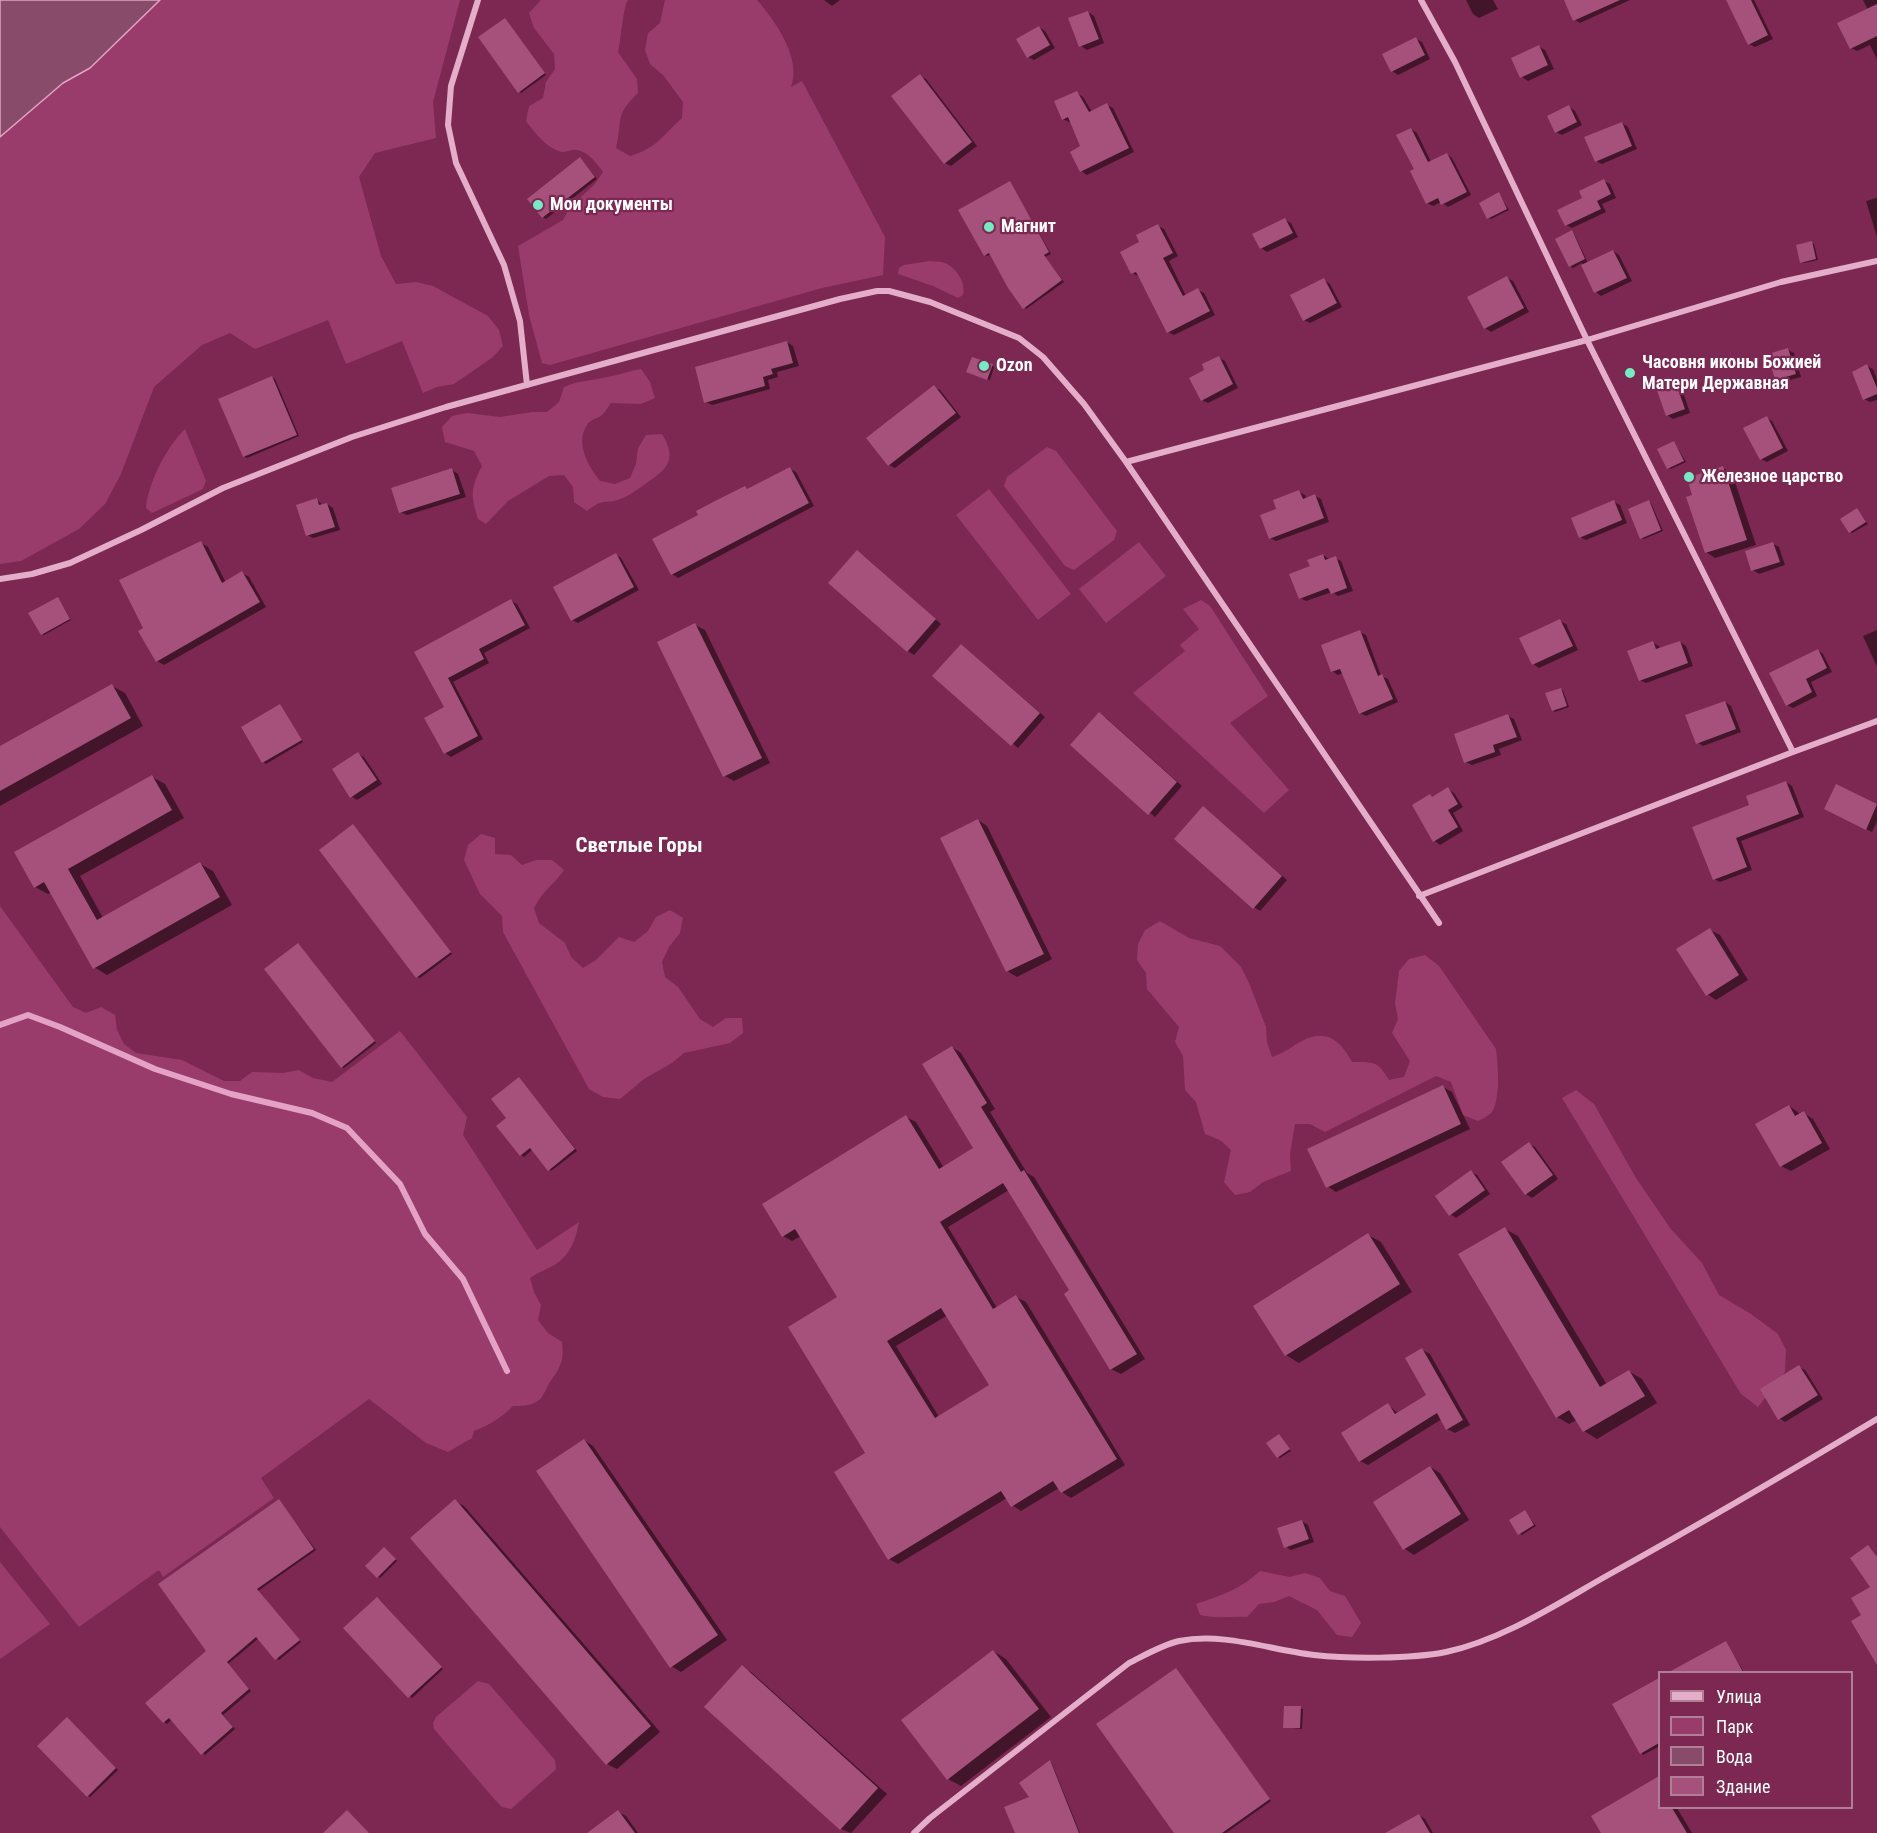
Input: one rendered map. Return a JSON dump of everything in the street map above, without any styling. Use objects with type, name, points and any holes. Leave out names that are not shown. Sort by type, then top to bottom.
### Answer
[{"type":"street","points":[[478,0],[451,86],[448,125],[456,163],[504,265],[520,321],[527,385]]},
{"type":"street","points":[[1421,0],[1455,62],[1587,340],[1793,752]]},
{"type":"street","points":[[1126,462],[1587,340],[1781,282],[1877,261]]},
{"type":"street","points":[[0,579],[32,574],[70,563],[223,488],[352,437],[446,407],[840,299],[877,291],[889,291],[930,302],[1025,342],[1043,357],[1084,404],[1126,462],[1439,923]]},
{"type":"street","points":[[1419,896],[1877,721]]},
{"type":"street","points":[[914,1833],[930,1818],[1129,1663],[1158,1649],[1177,1641],[1198,1639],[1228,1641],[1315,1655],[1391,1657],[1445,1652],[1490,1638],[1700,1523],[1877,1419]]},
{"type":"green space","points":[[160,0],[460,0],[433,102],[436,138],[375,153],[359,177],[381,256],[396,284],[416,282],[433,286],[488,316],[499,330],[503,346],[493,357],[454,384],[437,387],[423,393],[402,341],[346,364],[328,320],[255,349],[230,333],[202,345],[154,387],[121,474],[105,504],[79,529],[21,561],[0,564],[0,137],[63,83],[90,68]]},
{"type":"green space","points":[[541,0],[628,0],[618,52],[637,79],[638,93],[622,113],[616,148],[630,156],[653,145],[682,118],[683,102],[663,75],[650,64],[645,50],[648,33],[660,23],[665,0],[757,0],[779,29],[790,52],[793,64],[791,87],[802,81],[885,237],[883,275],[822,288],[550,365],[542,363],[529,315],[518,246],[563,220],[571,206],[594,185],[603,172],[592,159],[581,151],[563,152],[552,148],[526,121],[529,106],[543,98],[546,82],[555,69],[554,54],[534,28],[529,13]]},
{"type":"green space","points":[[930,261],[943,262],[953,268],[962,281],[963,295],[958,298],[933,286],[898,274],[899,268],[904,265]]},
{"type":"green space","points":[[641,369],[650,382],[655,398],[641,404],[611,403],[602,415],[587,425],[582,439],[584,454],[600,481],[615,484],[630,478],[636,464],[638,448],[646,435],[662,434],[667,443],[669,458],[668,464],[659,474],[627,496],[601,503],[587,511],[574,502],[573,487],[564,475],[549,476],[508,501],[486,524],[478,519],[473,492],[482,466],[474,451],[445,442],[442,427],[452,416],[467,413],[500,417],[547,412],[559,402],[564,387]]},
{"type":"green space","points":[[185,429],[206,481],[203,489],[152,513],[146,508],[154,476],[172,445]]},
{"type":"green space","points":[[1047,447],[1056,451],[1117,531],[1114,540],[1074,570],[1065,566],[1004,486],[1007,477]]},
{"type":"green space","points":[[989,489],[1071,594],[1038,620],[956,515]]},
{"type":"green space","points":[[1139,542],[1166,576],[1106,623],[1079,589]]},
{"type":"green space","points":[[1201,600],[1210,606],[1268,696],[1230,723],[1289,790],[1264,813],[1133,693],[1185,651],[1180,645],[1199,629],[1183,609]]},
{"type":"green space","points":[[481,834],[495,838],[495,854],[511,855],[522,865],[536,860],[552,860],[564,870],[534,908],[539,923],[565,943],[571,957],[583,968],[596,960],[619,937],[634,942],[648,931],[656,917],[670,910],[683,918],[680,933],[669,947],[662,962],[665,977],[678,987],[700,1019],[713,1027],[726,1018],[742,1018],[743,1033],[730,1043],[684,1053],[672,1063],[644,1079],[620,1099],[603,1097],[589,1089],[503,932],[502,916],[480,894],[464,860],[468,845]]},
{"type":"green space","points":[[0,906],[73,1007],[86,1013],[101,1007],[115,1015],[117,1030],[124,1044],[136,1053],[182,1060],[224,1081],[240,1081],[252,1072],[283,1073],[299,1070],[313,1078],[332,1082],[400,1031],[467,1117],[463,1135],[537,1250],[579,1222],[574,1240],[566,1255],[556,1264],[530,1278],[541,1305],[538,1320],[548,1333],[562,1342],[563,1354],[557,1372],[540,1399],[530,1405],[513,1406],[495,1421],[474,1431],[472,1438],[448,1452],[426,1443],[369,1399],[261,1478],[274,1498],[163,1577],[159,1570],[79,1627],[0,1527]]},
{"type":"green space","points":[[1160,921],[1189,938],[1220,946],[1241,967],[1266,1027],[1267,1042],[1272,1057],[1311,1037],[1325,1036],[1338,1043],[1352,1062],[1375,1064],[1382,1069],[1389,1080],[1404,1077],[1410,1061],[1392,1033],[1398,1019],[1395,1003],[1399,971],[1409,959],[1425,955],[1439,966],[1496,1049],[1498,1082],[1494,1108],[1490,1114],[1478,1121],[1463,1115],[1451,1082],[1436,1076],[1325,1132],[1310,1124],[1295,1124],[1290,1154],[1291,1171],[1263,1182],[1250,1192],[1235,1195],[1224,1182],[1231,1150],[1220,1140],[1205,1134],[1196,1102],[1185,1090],[1183,1056],[1175,1042],[1179,1027],[1147,989],[1146,973],[1137,960],[1138,944],[1145,930]]},
{"type":"green space","points":[[1576,1090],[1594,1104],[1636,1178],[1670,1228],[1702,1263],[1719,1295],[1778,1334],[1786,1350],[1785,1372],[1758,1407],[1741,1394],[1562,1098]]},
{"type":"green space","points":[[0,1562],[50,1624],[0,1659]]},
{"type":"green space","points":[[1260,1571],[1290,1577],[1305,1573],[1320,1578],[1330,1591],[1345,1596],[1361,1623],[1352,1637],[1337,1635],[1317,1610],[1289,1596],[1274,1602],[1259,1604],[1247,1617],[1200,1615],[1196,1604],[1238,1587]]},
{"type":"green space","points":[[478,1681],[489,1684],[555,1760],[556,1769],[511,1809],[502,1807],[496,1801],[434,1729],[433,1723],[436,1717]]},
{"type":"water","points":[[0,0],[160,0],[90,68],[63,83],[0,137]]},
{"type":"building","points":[[1564,0],[1620,0],[1573,21]]},
{"type":"building","points":[[1726,0],[1751,0],[1768,35],[1748,45]]},
{"type":"building","points":[[1877,4],[1877,36],[1850,49],[1837,23]]},
{"type":"building","points":[[1088,11],[1099,39],[1079,47],[1068,18]]},
{"type":"building","points":[[505,18],[545,73],[518,93],[478,37]]},
{"type":"building","points":[[1039,26],[1050,45],[1027,58],[1016,39]]},
{"type":"building","points":[[1416,37],[1425,55],[1391,72],[1382,54]]},
{"type":"building","points":[[1539,45],[1548,65],[1520,78],[1511,58]]},
{"type":"building","points":[[920,74],[972,142],[944,164],[891,96]]},
{"type":"building","points":[[1077,91],[1089,112],[1107,103],[1129,148],[1080,172],[1070,152],[1080,146],[1068,117],[1062,120],[1054,101]]},
{"type":"building","points":[[1569,105],[1577,122],[1555,133],[1547,116]]},
{"type":"building","points":[[1622,122],[1632,146],[1595,162],[1584,137]]},
{"type":"building","points":[[1411,128],[1428,162],[1447,153],[1467,192],[1441,205],[1438,198],[1426,204],[1410,171],[1414,169],[1396,135]]},
{"type":"building","points":[[580,157],[595,177],[542,218],[527,199]]},
{"type":"building","points":[[1604,179],[1611,194],[1597,201],[1601,209],[1565,226],[1557,210],[1582,198],[1579,191]]},
{"type":"building","points":[[1010,181],[1049,252],[1044,255],[1062,280],[1023,309],[1008,288],[989,253],[984,256],[958,210]]},
{"type":"building","points":[[1499,192],[1507,209],[1487,219],[1479,203]]},
{"type":"building","points":[[1285,218],[1293,233],[1260,249],[1252,234]]},
{"type":"building","points":[[1158,224],[1173,253],[1163,258],[1183,296],[1198,288],[1210,311],[1167,333],[1136,272],[1131,274],[1120,252],[1139,242],[1136,235]]},
{"type":"building","points":[[1572,230],[1585,259],[1569,267],[1555,239]]},
{"type":"building","points":[[1812,241],[1816,259],[1800,263],[1796,245]]},
{"type":"building","points":[[1613,250],[1627,278],[1594,293],[1581,265]]},
{"type":"building","points":[[1507,276],[1524,308],[1484,329],[1467,297]]},
{"type":"building","points":[[1324,278],[1337,303],[1303,321],[1290,295]]},
{"type":"building","points":[[787,341],[793,363],[771,369],[773,374],[763,377],[765,386],[704,403],[695,367]]},
{"type":"building","points":[[1788,348],[1796,374],[1775,380],[1768,354]]},
{"type":"building","points":[[1219,356],[1233,384],[1201,401],[1189,378],[1204,370],[1202,364]]},
{"type":"building","points":[[972,357],[993,364],[987,380],[966,372]]},
{"type":"building","points":[[1867,364],[1877,388],[1877,394],[1863,400],[1852,372]]},
{"type":"building","points":[[272,376],[297,435],[243,457],[218,399]]},
{"type":"building","points":[[1674,378],[1685,409],[1666,416],[1655,385]]},
{"type":"building","points":[[934,385],[956,413],[888,466],[866,438]]},
{"type":"building","points":[[1767,416],[1783,448],[1760,460],[1743,428]]},
{"type":"building","points":[[1674,441],[1684,461],[1667,469],[1657,449]]},
{"type":"building","points":[[1723,466],[1747,540],[1705,553],[1686,497],[1692,495],[1687,478]]},
{"type":"building","points":[[790,467],[809,503],[671,575],[652,539],[698,515],[696,511],[715,501],[745,486],[747,489]]},
{"type":"building","points":[[452,468],[460,494],[399,513],[391,488]]},
{"type":"building","points":[[1299,490],[1303,499],[1315,494],[1324,518],[1269,539],[1260,515],[1276,509],[1273,500]]},
{"type":"building","points":[[317,498],[319,505],[327,503],[335,527],[306,536],[296,505]]},
{"type":"building","points":[[1614,500],[1622,520],[1579,538],[1571,518]]},
{"type":"building","points":[[1649,500],[1661,530],[1640,539],[1628,509]]},
{"type":"building","points":[[1857,508],[1866,522],[1849,533],[1840,519]]},
{"type":"building","points":[[201,541],[222,583],[242,571],[260,602],[156,662],[138,631],[143,628],[119,580]]},
{"type":"building","points":[[1773,542],[1780,562],[1751,571],[1745,551]]},
{"type":"building","points":[[857,550],[936,619],[907,652],[828,583]]},
{"type":"building","points":[[616,553],[634,587],[571,621],[553,587]]},
{"type":"building","points":[[1323,554],[1325,560],[1336,556],[1347,588],[1331,594],[1328,588],[1299,599],[1289,574],[1310,566],[1307,560]]},
{"type":"building","points":[[58,597],[70,619],[41,635],[28,613]]},
{"type":"building","points":[[511,599],[525,625],[479,649],[484,659],[448,678],[478,736],[444,754],[424,718],[444,707],[414,652]]},
{"type":"building","points":[[1560,619],[1573,646],[1532,665],[1519,638]]},
{"type":"building","points":[[695,623],[762,758],[723,777],[657,642]]},
{"type":"building","points":[[1360,630],[1378,676],[1382,674],[1393,699],[1359,714],[1340,669],[1331,672],[1321,645]]},
{"type":"building","points":[[1653,641],[1656,649],[1680,641],[1688,663],[1639,681],[1627,651]]},
{"type":"building","points":[[961,644],[1040,713],[1011,746],[932,676]]},
{"type":"building","points":[[1818,649],[1827,668],[1806,679],[1812,692],[1786,706],[1769,673]]},
{"type":"building","points":[[112,684],[131,718],[0,791],[0,746]]},
{"type":"building","points":[[1561,688],[1567,706],[1552,711],[1545,693]]},
{"type":"building","points":[[1725,701],[1736,729],[1696,744],[1685,715]]},
{"type":"building","points":[[280,704],[302,740],[262,763],[241,727]]},
{"type":"building","points":[[1099,712],[1177,782],[1148,815],[1070,745]]},
{"type":"building","points":[[1508,714],[1517,737],[1493,745],[1495,752],[1464,763],[1454,734]]},
{"type":"building","points":[[358,752],[377,780],[350,798],[332,769]]},
{"type":"building","points":[[152,775],[172,810],[68,869],[97,920],[200,862],[220,897],[93,969],[44,882],[34,888],[14,852]]},
{"type":"building","points":[[1786,781],[1799,814],[1736,838],[1747,867],[1713,880],[1692,827],[1749,805],[1746,796]]},
{"type":"building","points":[[1836,784],[1877,804],[1866,830],[1824,809]]},
{"type":"building","points":[[1448,787],[1458,804],[1448,810],[1458,827],[1433,842],[1412,805]]},
{"type":"building","points":[[1203,806],[1282,876],[1253,909],[1174,839]]},
{"type":"building","points":[[978,819],[1044,954],[1006,972],[940,838]]},
{"type":"building","points":[[353,824],[451,952],[416,978],[319,850]]},
{"type":"building","points":[[1710,928],[1739,975],[1706,996],[1676,949]]},
{"type":"building","points":[[298,943],[375,1041],[341,1068],[264,969]]},
{"type":"building","points":[[952,1046],[987,1103],[981,1107],[1021,1172],[1024,1170],[1137,1354],[1110,1370],[1064,1294],[1069,1290],[1003,1183],[940,1222],[993,1309],[1016,1295],[1117,1459],[1061,1493],[1053,1481],[1011,1507],[1001,1491],[888,1560],[834,1472],[865,1453],[788,1327],[837,1297],[795,1229],[782,1237],[762,1204],[906,1115],[939,1169],[973,1148],[922,1064]],"holes":[[[941,1308],[989,1385],[935,1418],[887,1341]]]},
{"type":"building","points":[[519,1077],[575,1149],[548,1171],[530,1148],[520,1156],[496,1126],[506,1118],[491,1099]]},
{"type":"building","points":[[1443,1085],[1461,1124],[1326,1188],[1307,1149]]},
{"type":"building","points":[[1789,1105],[1795,1116],[1804,1111],[1822,1143],[1780,1167],[1755,1124]]},
{"type":"building","points":[[1529,1142],[1553,1175],[1525,1195],[1501,1162]]},
{"type":"building","points":[[1471,1170],[1485,1190],[1449,1216],[1435,1196]]},
{"type":"building","points":[[1505,1227],[1600,1387],[1629,1370],[1645,1396],[1583,1432],[1569,1410],[1556,1418],[1458,1254]]},
{"type":"building","points":[[1368,1233],[1400,1284],[1285,1356],[1253,1306]]},
{"type":"building","points":[[1422,1348],[1463,1420],[1446,1430],[1437,1413],[1359,1462],[1341,1433],[1388,1403],[1395,1414],[1426,1395],[1405,1358]]},
{"type":"building","points":[[1799,1365],[1818,1395],[1778,1420],[1760,1389]]},
{"type":"building","points":[[1279,1434],[1290,1449],[1277,1458],[1266,1443]]},
{"type":"building","points":[[584,1439],[718,1635],[670,1668],[536,1471]]},
{"type":"building","points":[[1430,1466],[1461,1514],[1403,1550],[1373,1502]]},
{"type":"building","points":[[279,1499],[314,1549],[257,1589],[300,1640],[275,1660],[256,1637],[227,1662],[249,1689],[221,1713],[233,1727],[201,1755],[169,1718],[163,1723],[145,1703],[206,1651],[158,1584]]},
{"type":"building","points":[[455,1499],[651,1726],[606,1765],[410,1538]]},
{"type":"building","points":[[1525,1510],[1534,1525],[1518,1535],[1509,1520]]},
{"type":"building","points":[[1302,1520],[1309,1539],[1284,1548],[1277,1528]]},
{"type":"building","points":[[1868,1545],[1877,1557],[1877,1665],[1851,1621],[1861,1615],[1851,1598],[1870,1587],[1850,1558]]},
{"type":"building","points":[[384,1547],[396,1559],[377,1578],[365,1566]]},
{"type":"building","points":[[377,1597],[442,1667],[408,1698],[343,1628]]},
{"type":"building","points":[[1726,1641],[1742,1671],[1671,1671]]},
{"type":"building","points":[[993,1650],[1039,1709],[947,1780],[901,1720]]},
{"type":"building","points":[[742,1665],[878,1788],[840,1830],[704,1707]]},
{"type":"building","points":[[1176,1668],[1270,1799],[1222,1833],[1174,1833],[1096,1724]]},
{"type":"building","points":[[1658,1679],[1658,1744],[1640,1754],[1612,1704]]},
{"type":"building","points":[[1284,1706],[1301,1706],[1300,1728],[1283,1728]]},
{"type":"building","points":[[67,1717],[116,1768],[87,1797],[37,1746]]},
{"type":"building","points":[[1050,1760],[1079,1833],[1015,1833],[1004,1807],[1029,1797],[1019,1783]]},
{"type":"building","points":[[1658,1777],[1658,1809],[1673,1809],[1687,1833],[1601,1833],[1591,1816]]},
{"type":"building","points":[[347,1810],[369,1833],[323,1833]]},
{"type":"building","points":[[618,1810],[635,1833],[587,1833]]},
{"type":"building","points":[[1419,1814],[1430,1833],[1385,1833]]},
{"type":"waterway","points":[[0,1025],[28,1015],[155,1069],[231,1094],[312,1113],[347,1128],[400,1184],[425,1234],[463,1279],[507,1371]]},
{"type":"place","name":"Мои документы","points":[[538,205]]},
{"type":"place","name":"Магнит","points":[[989,227]]},
{"type":"place","name":"Ozon","points":[[984,366]]},
{"type":"place","name":"Часовня иконы Божией Матери Державная","points":[[1630,373]]},
{"type":"place","name":"Железное царство","points":[[1689,477]]},
{"type":"district","name":"Светлые Горы","points":[[639,847]]}]
